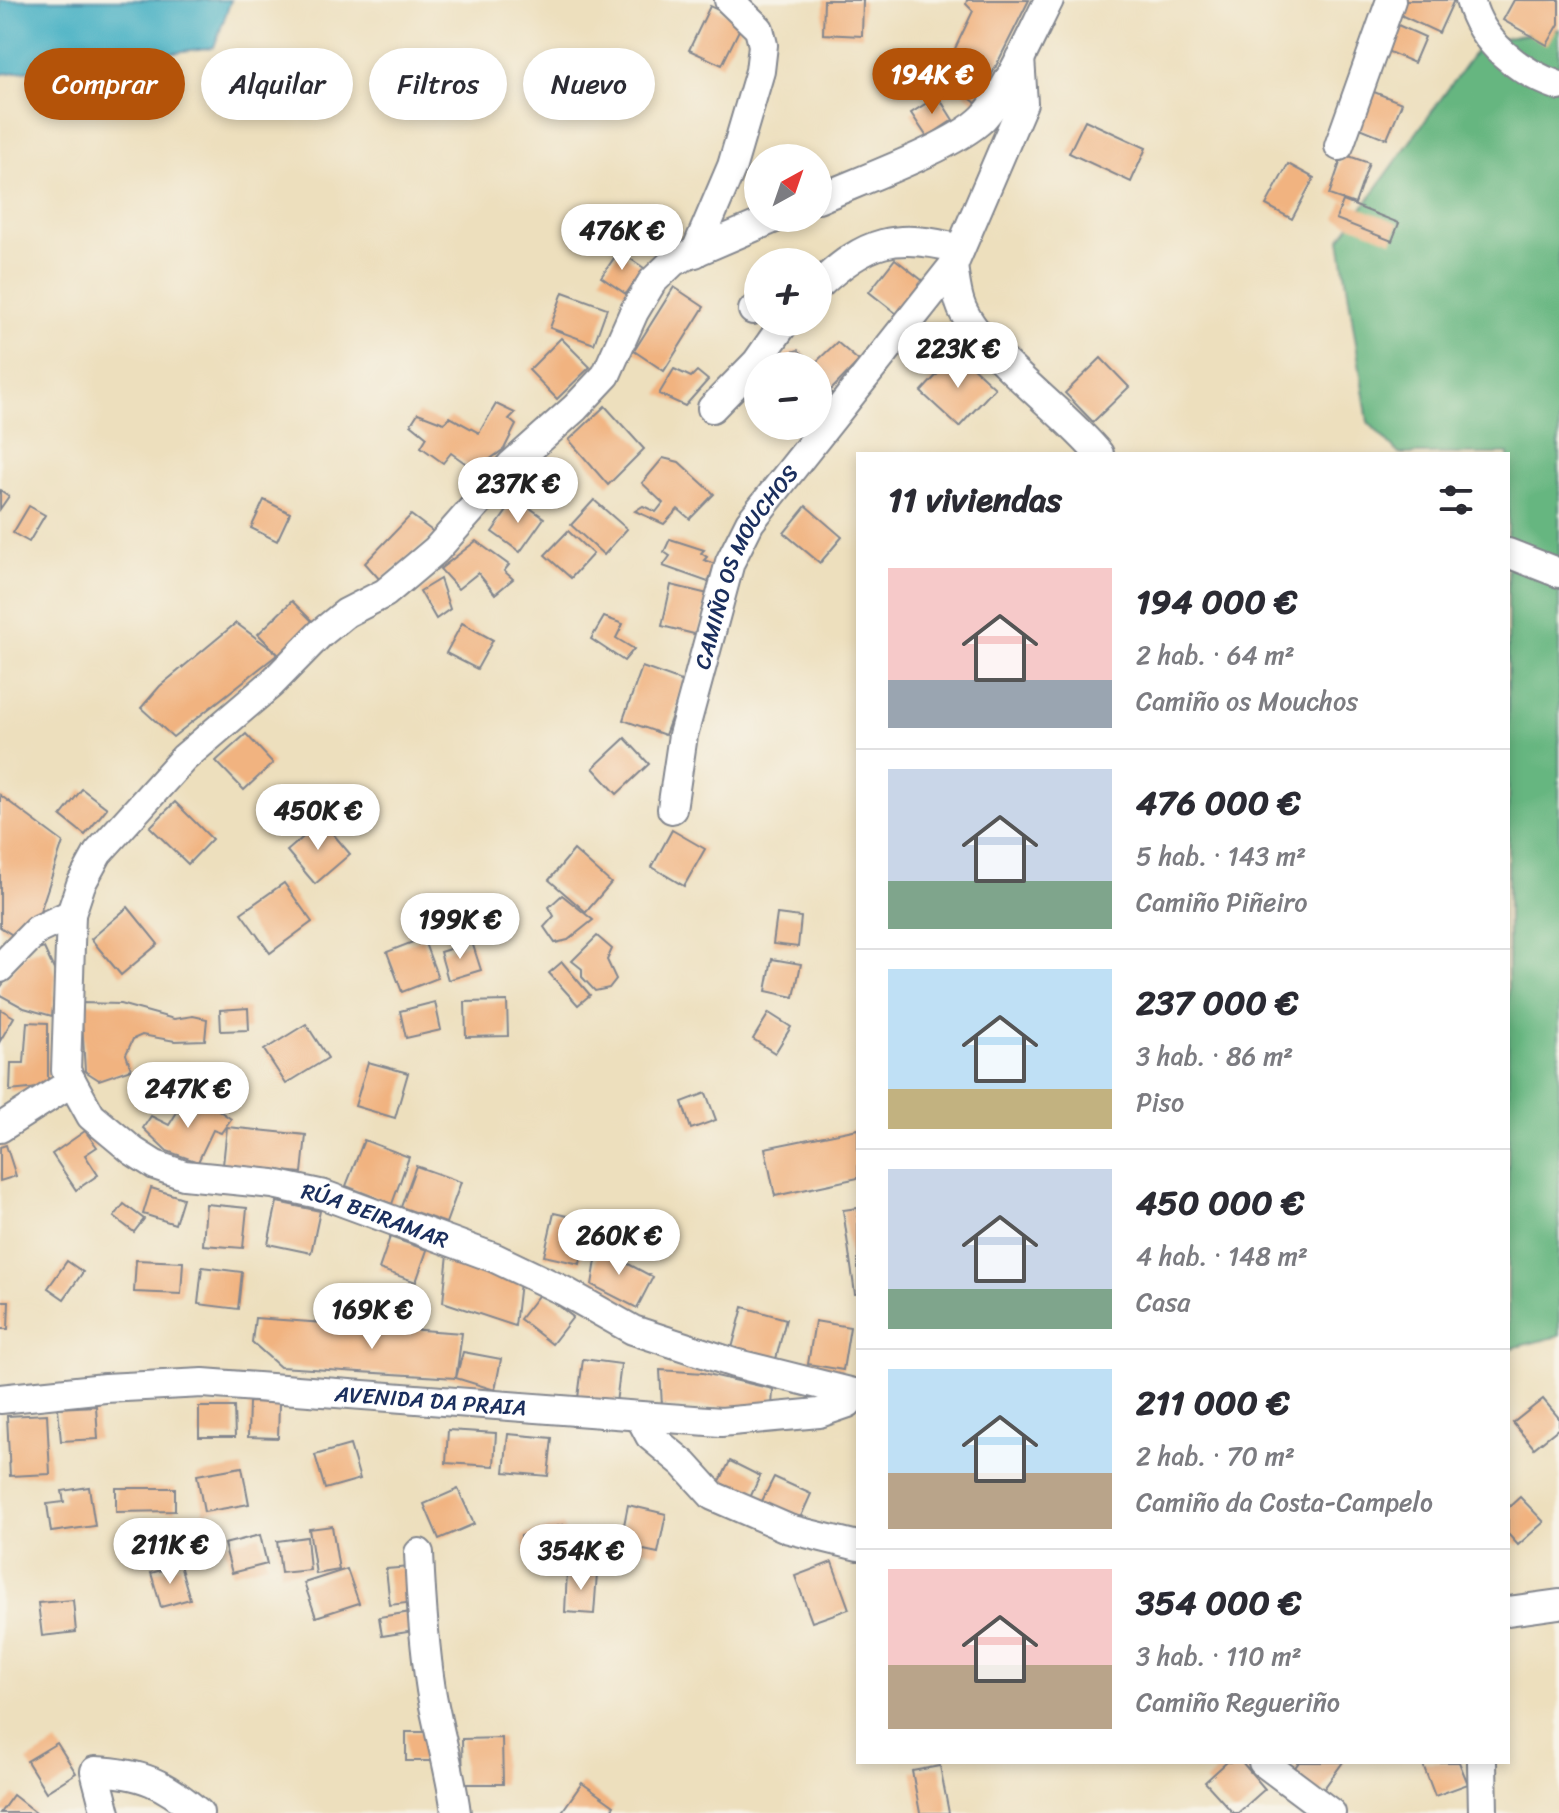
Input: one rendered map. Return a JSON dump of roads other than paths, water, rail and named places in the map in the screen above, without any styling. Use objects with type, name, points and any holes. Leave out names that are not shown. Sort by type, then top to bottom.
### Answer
[{"type":"street","points":[[695,253],[732,166],[760,71],[763,45],[759,29],[729,0]]},
{"type":"street","points":[[832,193],[952,139],[983,117],[1020,58],[1049,0]]},
{"type":"street","points":[[1339,146],[1391,0]]},
{"type":"street","points":[[1470,0],[1481,30],[1510,60],[1540,80],[1559,86]]},
{"type":"street","name":"CAMIÑO OS MOUCHOS","points":[[672,809],[683,735],[730,562],[745,532],[957,257],[1023,103],[1020,58]]},
{"type":"street","name":"RÚA BEIRAMAR","points":[[744,232],[674,261],[652,282],[634,312],[606,375],[575,408],[511,465],[436,550],[385,593],[346,613],[320,634],[271,684],[184,758],[98,853],[81,884],[71,914],[66,1071],[91,1116],[155,1165],[184,1175],[273,1184],[324,1195],[495,1258],[645,1334],[734,1363],[848,1391]]},
{"type":"street","points":[[832,273],[874,243],[930,241],[957,257],[960,306],[994,353],[1091,450]]},
{"type":"street","points":[[712,408],[757,362],[775,336]]},
{"type":"street","points":[[1510,554],[1559,573]]},
{"type":"street","points":[[0,968],[37,930],[71,914]]},
{"type":"street","points":[[0,1128],[72,1082]]},
{"type":"street","name":"AVENIDA DA PRAIA","points":[[0,1399],[105,1388],[203,1383],[721,1422],[819,1413],[848,1403],[848,1391]]},
{"type":"street","points":[[640,1417],[650,1436],[684,1464],[702,1488],[789,1529],[856,1546]]},
{"type":"street","points":[[419,1553],[422,1620],[432,1692],[451,1771],[456,1813]]},
{"type":"street","points":[[1510,1611],[1559,1604]]},
{"type":"street","points":[[1266,1764],[1331,1813]]},
{"type":"street","points":[[1482,1764],[1483,1813]]},
{"type":"street","points":[[106,1813],[95,1771],[122,1773],[168,1787],[199,1813]]},
{"type":"water","points":[[0,0],[231,0],[214,47],[185,51],[185,48],[24,48],[24,71],[0,74]]}]
